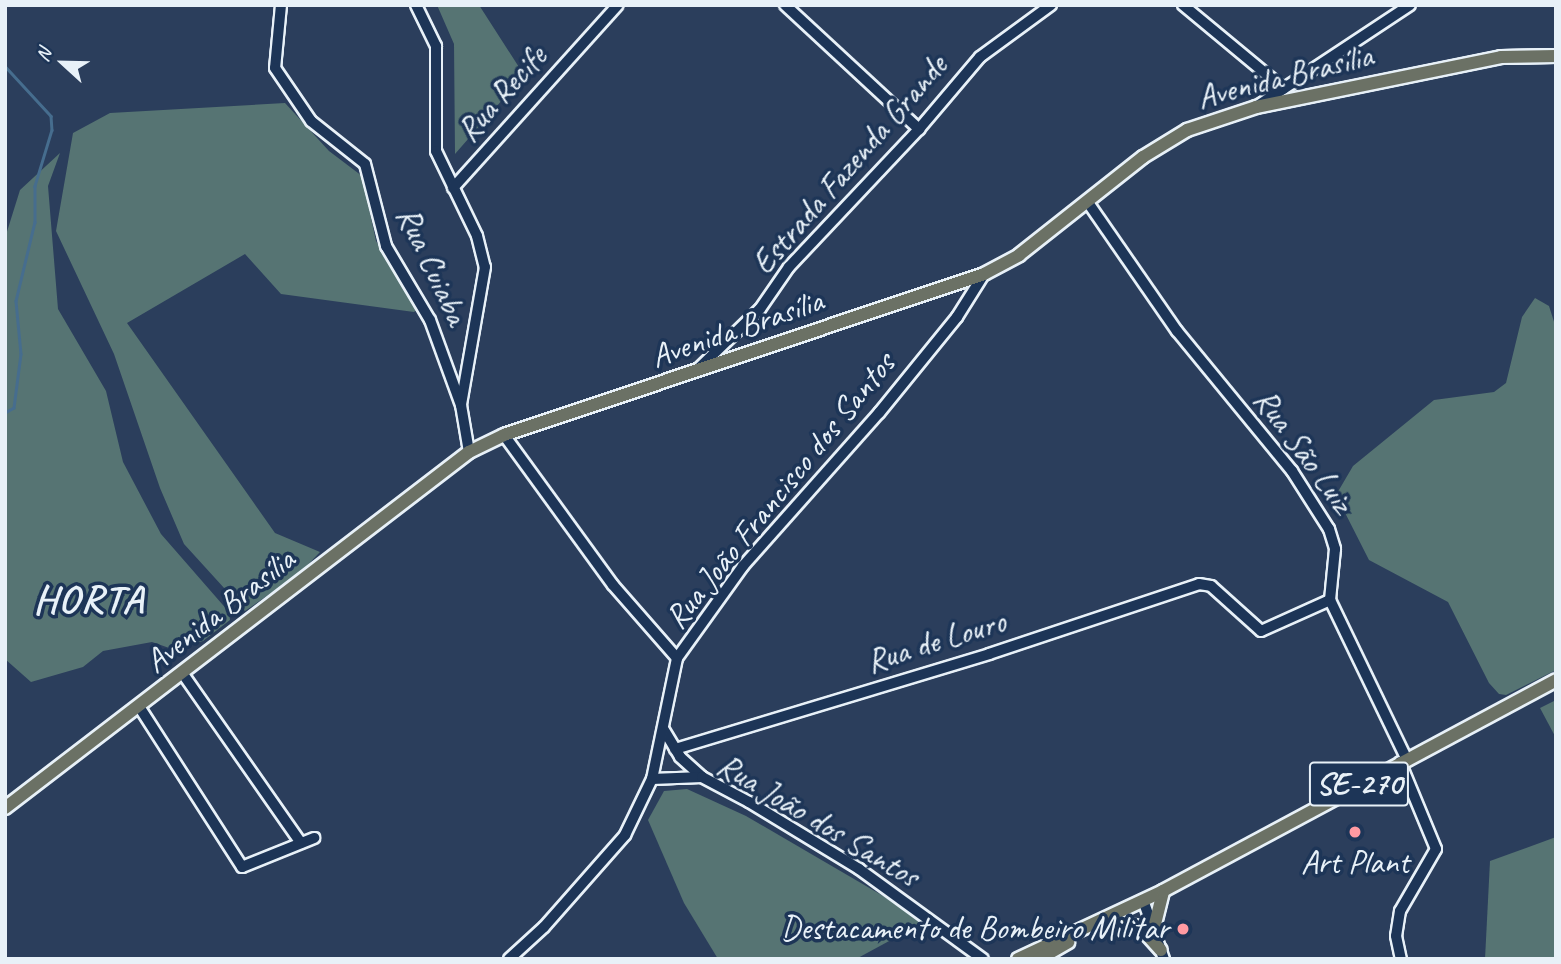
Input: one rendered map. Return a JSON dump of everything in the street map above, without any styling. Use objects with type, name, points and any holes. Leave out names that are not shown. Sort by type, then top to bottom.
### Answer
[{"type":"main road","name":"Avenida Brasília","points":[[5,808],[140,708],[469,452],[504,435],[985,274],[1089,204],[1143,157],[1186,130],[1256,107],[1501,57],[1556,56]]},
{"type":"main road","name":"SE-270","points":[[1018,959],[1163,891],[1556,680]]},
{"type":"main road","points":[[1154,928],[1163,891]]},
{"type":"main road","name":"SE-270","points":[[1038,959],[1128,908]]},
{"type":"main road","points":[[1109,921],[1140,927],[1163,954]]},
{"type":"street","name":"Rua Cuiaba","points":[[281,5],[274,66],[291,96],[321,131],[365,164],[386,246],[430,320],[461,405]]},
{"type":"street","points":[[416,5],[436,46],[436,150],[477,236],[485,267],[461,405],[469,452]]},
{"type":"street","name":"Rua Recife","points":[[453,188],[618,5]]},
{"type":"street","points":[[785,5],[919,129]]},
{"type":"street","name":"Estrada Fazenda Grande","points":[[697,370],[756,314],[789,267],[919,129],[979,57],[1051,5]]},
{"type":"street","points":[[1183,5],[1284,89]]},
{"type":"street","points":[[1256,107],[1410,5]]},
{"type":"street","name":"Rua São Luiz","points":[[1089,204],[1177,331],[1287,465],[1322,519],[1335,549],[1330,600]]},
{"type":"street","name":"Rua João Francisco dos Santos","points":[[509,959],[616,848],[652,779],[677,658],[739,572],[879,413],[985,274]]},
{"type":"street","points":[[504,435],[613,585],[677,658]]},
{"type":"street","name":"Rua de Louro","points":[[675,749],[989,654],[1199,584],[1212,586],[1256,629],[1265,630],[1330,600]]},
{"type":"street","points":[[1330,600],[1403,760],[1436,849],[1398,918],[1401,959]]},
{"type":"street","points":[[183,674],[301,843]]},
{"type":"street","points":[[140,708],[242,867],[314,838]]},
{"type":"street","points":[[664,730],[675,749],[702,776]]},
{"type":"street","name":"Rua João dos Santos","points":[[652,779],[702,776],[859,869],[983,959]]},
{"type":"street","points":[[1143,900],[1163,954]]},
{"type":"green space","points":[[437,5],[479,5],[524,75],[455,154],[454,44]]},
{"type":"green space","points":[[285,103],[329,151],[362,176],[376,241],[419,308],[414,312],[281,294],[245,254],[127,323],[275,533],[320,552],[300,573],[245,611],[184,544],[160,488],[114,354],[56,231],[73,133],[110,113]]},
{"type":"green space","points":[[60,153],[48,186],[58,309],[106,391],[123,462],[161,534],[229,612],[230,620],[203,641],[175,650],[152,642],[103,651],[83,667],[31,682],[5,659],[5,238],[20,190]]},
{"type":"green space","points":[[1535,298],[1549,306],[1556,328],[1556,670],[1506,695],[1499,694],[1489,683],[1448,602],[1369,560],[1336,495],[1353,466],[1434,400],[1494,392],[1506,383],[1522,317]]},
{"type":"green space","points":[[1556,700],[1556,738],[1540,708]]},
{"type":"green space","points":[[687,789],[746,816],[926,921],[856,959],[718,959],[684,903],[648,820],[664,791]]},
{"type":"green space","points":[[1556,837],[1556,959],[1485,959],[1490,861]]},
{"type":"waterway","points":[[5,66],[51,116],[52,130],[35,186],[35,222],[16,301],[21,354],[14,408],[5,413]]},
{"type":"place","name":"Art Plant","points":[[1355,832]]},
{"type":"place","name":"Destacamento de Bombeiro Militar","points":[[1183,929]]},
{"type":"district","name":"HORTA","points":[[89,599]]}]
